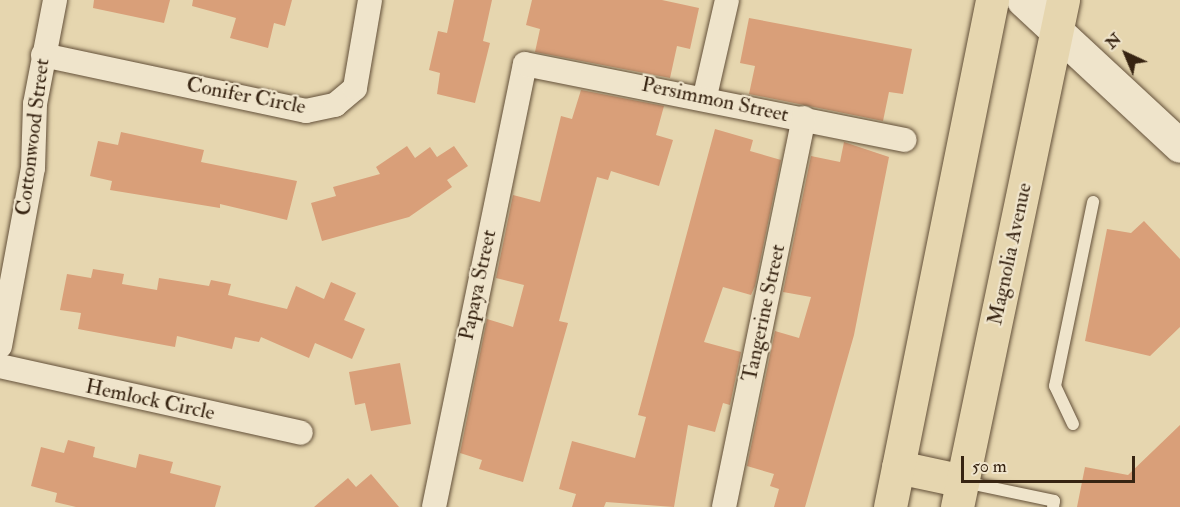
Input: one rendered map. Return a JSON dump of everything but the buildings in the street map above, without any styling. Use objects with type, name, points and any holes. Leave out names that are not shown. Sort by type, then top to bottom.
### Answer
[{"type":"main road","points":[[890,507],[992,0]]},
{"type":"main road","points":[[1023,0],[1060,13],[1180,146]]},
{"type":"main road","name":"Magnolia Avenue","points":[[960,494],[1060,13]]},
{"type":"main road","points":[[898,467],[960,494]]},
{"type":"street","name":"Cottonwood Street","points":[[0,346],[33,168],[43,55],[55,0]]},
{"type":"street","name":"Conifer Circle","points":[[43,55],[306,111],[335,105],[355,88],[370,0]]},
{"type":"street","points":[[705,96],[727,0]]},
{"type":"street","name":"Persimmon Street","points":[[525,64],[705,96],[904,140]]},
{"type":"street","name":"Papaya Street","points":[[432,507],[525,64]]},
{"type":"street","name":"Tangerine Street","points":[[724,507],[804,118]]},
{"type":"street","name":"Hemlock Circle","points":[[0,366],[301,433]]},
{"type":"lane","points":[[1073,424],[1055,386],[1093,202]]},
{"type":"lane","points":[[960,494],[1054,501],[1053,507]]}]
